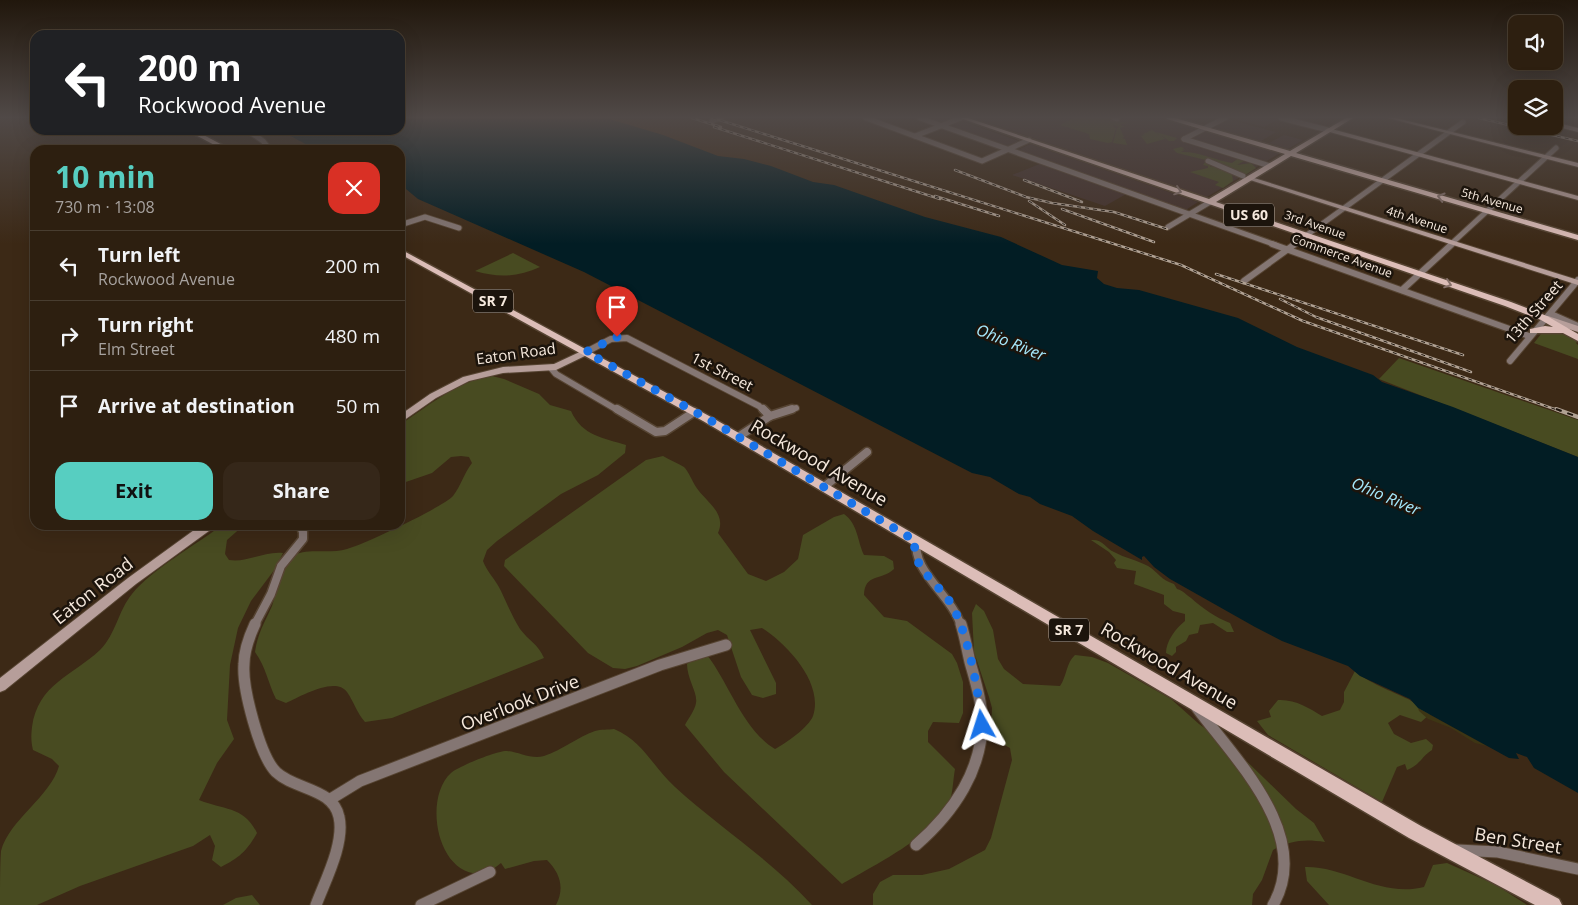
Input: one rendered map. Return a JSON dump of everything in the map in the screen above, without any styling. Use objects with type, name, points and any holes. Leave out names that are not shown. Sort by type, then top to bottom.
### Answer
[{"type":"main road","name":"3rd Avenue","points":[[1088,160],[1547,316]]},
{"type":"main road","points":[[1210,202],[1246,177],[1279,160]]},
{"type":"main road","name":"5th Avenue","points":[[1315,160],[1578,238]]},
{"type":"main road","name":"SR 7","points":[[405,254],[586,352]]},
{"type":"main road","name":"US 60","points":[[1547,316],[1576,332]]},
{"type":"main road","points":[[1531,333],[1545,329],[1576,332]]},
{"type":"main road","name":"Rockwood Avenue","points":[[586,352],[738,437],[1452,852],[1553,905]]},
{"type":"street","name":"Commerce Avenue","points":[[1037,160],[1402,290],[1531,333]]},
{"type":"street","points":[[1252,160],[1270,166]]},
{"type":"street","points":[[1244,282],[1411,160]]},
{"type":"street","points":[[1438,160],[1578,198]]},
{"type":"street","points":[[1402,290],[1543,160]]},
{"type":"street","points":[[1559,160],[1578,165]]},
{"type":"street","points":[[1208,161],[1222,165],[1232,172],[1246,177]]},
{"type":"street","name":"4th Avenue","points":[[1246,177],[1577,282]]},
{"type":"street","points":[[1168,227],[1210,202]]},
{"type":"street","points":[[405,223],[427,217],[445,225],[459,228]]},
{"type":"street","name":"13th Street","points":[[1510,360],[1531,333],[1577,282]]},
{"type":"street","name":"1st Street","points":[[586,352],[610,339],[617,337],[627,338],[759,406],[770,416]]},
{"type":"street","name":"Eaton Road","points":[[405,416],[433,396],[466,378],[503,370],[551,368],[562,365],[586,352]]},
{"type":"street","points":[[551,368],[556,374],[656,432],[665,431],[694,412]]},
{"type":"street","points":[[738,437],[770,416],[796,408]]},
{"type":"street","points":[[824,487],[867,452]]},
{"type":"street","name":"Eaton Road","points":[[0,686],[132,581],[202,530]]},
{"type":"street","points":[[304,530],[302,539],[283,562],[270,596],[249,634],[244,659],[244,680],[262,746],[271,766],[284,778],[329,800],[337,811],[339,830],[333,855],[316,905]]},
{"type":"street","points":[[916,541],[914,546],[922,568],[948,598],[963,632],[978,688],[982,725],[976,755],[966,785],[954,806],[937,828],[916,844]]},
{"type":"street","name":"Overlook Drive","points":[[329,800],[360,781],[660,665],[726,644]]},
{"type":"street","points":[[1194,702],[1264,798],[1279,828],[1284,879],[1280,893],[1273,905]]},
{"type":"street","name":"Ben Street","points":[[1452,852],[1485,850],[1578,869]]},
{"type":"street","points":[[421,905],[490,872]]},
{"type":"shaded area","points":[[1042,160],[1077,160],[1198,202],[1184,211]]},
{"type":"shaded area","points":[[1099,160],[1268,160],[1207,197]]},
{"type":"shaded area","points":[[1042,163],[1128,193],[1105,206],[1012,175]]},
{"type":"green space","points":[[1207,160],[1221,160],[1232,163],[1236,160],[1244,160],[1237,165],[1251,163],[1256,168],[1245,175],[1232,171],[1226,165]]},
{"type":"green space","points":[[1206,161],[1212,165],[1210,167],[1214,166],[1232,174],[1233,181],[1223,188],[1215,185],[1219,182],[1190,172],[1208,168],[1208,166],[1203,165]]},
{"type":"green space","points":[[513,253],[540,267],[516,275],[492,275],[475,271]]},
{"type":"green space","points":[[1546,332],[1566,334],[1578,341],[1576,343],[1578,345],[1578,359],[1534,343],[1541,334]]},
{"type":"green space","points":[[1399,358],[1578,420],[1578,457],[1379,379]]},
{"type":"green space","points":[[488,375],[504,379],[539,394],[550,405],[571,411],[581,426],[587,431],[602,438],[626,445],[625,453],[598,475],[561,494],[487,550],[483,561],[485,565],[499,587],[520,629],[539,649],[544,658],[392,718],[365,722],[347,692],[342,688],[334,686],[317,689],[286,703],[276,699],[262,663],[255,652],[260,633],[272,606],[286,565],[290,559],[300,553],[347,549],[392,530],[405,530],[405,524],[453,496],[472,463],[469,457],[451,457],[432,473],[405,482],[405,422],[453,390]]},
{"type":"green space","points":[[663,456],[684,467],[696,487],[714,508],[720,519],[718,533],[748,574],[766,581],[784,572],[798,559],[803,535],[834,517],[844,514],[855,527],[864,555],[884,556],[893,561],[894,569],[867,583],[864,595],[884,617],[907,621],[952,654],[957,663],[963,682],[963,713],[959,723],[933,722],[928,731],[928,742],[955,769],[949,804],[943,815],[918,838],[842,884],[724,772],[685,725],[696,703],[687,664],[696,656],[707,655],[745,718],[764,741],[775,749],[796,735],[811,720],[815,703],[808,678],[792,654],[782,644],[762,628],[750,630],[776,683],[776,694],[763,698],[752,695],[741,677],[727,635],[718,630],[707,633],[682,647],[637,666],[625,669],[613,668],[588,653],[504,566],[505,560],[646,460]]},
{"type":"green space","points":[[215,530],[238,530],[227,540],[225,554],[229,560],[242,560],[283,553],[275,569],[251,601],[238,628],[230,665],[227,720],[234,739],[217,763],[199,800],[239,813],[252,824],[257,833],[250,845],[242,853],[221,867],[212,860],[215,846],[210,835],[193,846],[80,886],[37,905],[0,905],[1,851],[5,840],[21,818],[48,788],[59,766],[52,759],[33,750],[31,739],[35,712],[41,700],[58,682],[100,650],[110,637],[123,608],[132,594],[162,566]]},
{"type":"green space","points":[[1091,540],[1101,542],[1114,552],[1148,566],[1209,612],[1230,623],[1234,632],[1227,632],[1213,623],[1200,625],[1198,633],[1189,635],[1186,641],[1176,647],[1176,652],[1172,656],[1166,653],[1166,648],[1172,635],[1185,621],[1185,614],[1173,611],[1164,604],[1164,595],[1134,584],[1136,571],[1117,568],[1114,563],[1116,560],[1109,552]]},
{"type":"green space","points":[[976,604],[984,611],[993,630],[998,659],[1004,669],[1023,684],[1060,686],[1075,655],[1092,657],[1108,663],[1171,699],[1199,724],[1234,749],[1296,809],[1314,823],[1325,842],[1298,841],[1273,850],[1262,880],[1253,894],[1252,905],[873,905],[873,894],[880,882],[893,875],[922,875],[949,869],[985,850],[991,838],[1012,760],[1010,748],[997,741],[991,731],[992,708],[974,652],[972,613]]},
{"type":"green space","points":[[1355,671],[1373,683],[1411,701],[1430,714],[1421,722],[1400,715],[1388,723],[1394,734],[1411,743],[1426,739],[1433,745],[1432,750],[1411,768],[1407,770],[1405,764],[1397,767],[1382,802],[1268,735],[1257,721],[1271,717],[1269,711],[1278,700],[1307,707],[1322,716],[1340,710],[1344,702],[1344,692]]},
{"type":"green space","points":[[614,729],[633,741],[675,787],[762,858],[812,905],[556,905],[561,887],[560,881],[555,870],[547,860],[534,861],[505,869],[501,863],[485,873],[469,872],[456,864],[446,852],[440,836],[437,801],[442,785],[451,773],[478,759],[502,751],[539,757],[595,731]]},
{"type":"green space","points":[[1447,863],[1496,885],[1527,905],[1329,905],[1307,881],[1305,867],[1335,871],[1378,885],[1408,889],[1424,887],[1433,865]]},
{"type":"green space","points":[[252,895],[260,905],[223,905],[236,898]]},
{"type":"sand","points":[[1418,708],[1487,746],[1475,743],[1451,728],[1428,719]]},
{"type":"water","name":"Ohio River","points":[[405,160],[749,160],[771,166],[813,182],[834,185],[925,217],[1001,237],[1062,265],[1098,271],[1097,278],[1104,284],[1117,288],[1139,290],[1238,318],[1297,347],[1373,375],[1382,382],[1453,407],[1578,457],[1578,793],[1534,768],[1527,757],[1516,753],[1519,759],[1509,758],[1418,708],[1410,699],[1360,676],[1348,666],[1282,641],[1255,627],[1170,579],[1154,567],[1144,556],[1142,560],[1093,531],[1072,516],[1040,504],[990,477],[972,473],[584,272],[418,199],[405,188]]},
{"type":"railway","points":[[818,160],[940,199]]},
{"type":"railway","points":[[847,160],[1181,265],[1303,321],[1560,411]]},
{"type":"railway","points":[[955,170],[1026,197],[1052,203],[1114,212],[1167,229]]},
{"type":"railway","points":[[1024,180],[1082,202]]},
{"type":"railway","points":[[935,196],[999,216]]},
{"type":"railway","points":[[1029,201],[1065,225]]},
{"type":"railway","points":[[1062,209],[1154,242]]},
{"type":"railway","points":[[1216,274],[1463,355]]},
{"type":"railway","points":[[1280,299],[1316,317],[1471,372]]},
{"type":"railway","points":[[1556,409],[1578,417]]},
{"type":"route","points":[[617,337],[586,352],[708,419],[916,541],[914,546],[916,555],[922,568],[948,598],[963,632],[978,688],[982,725]]}]
